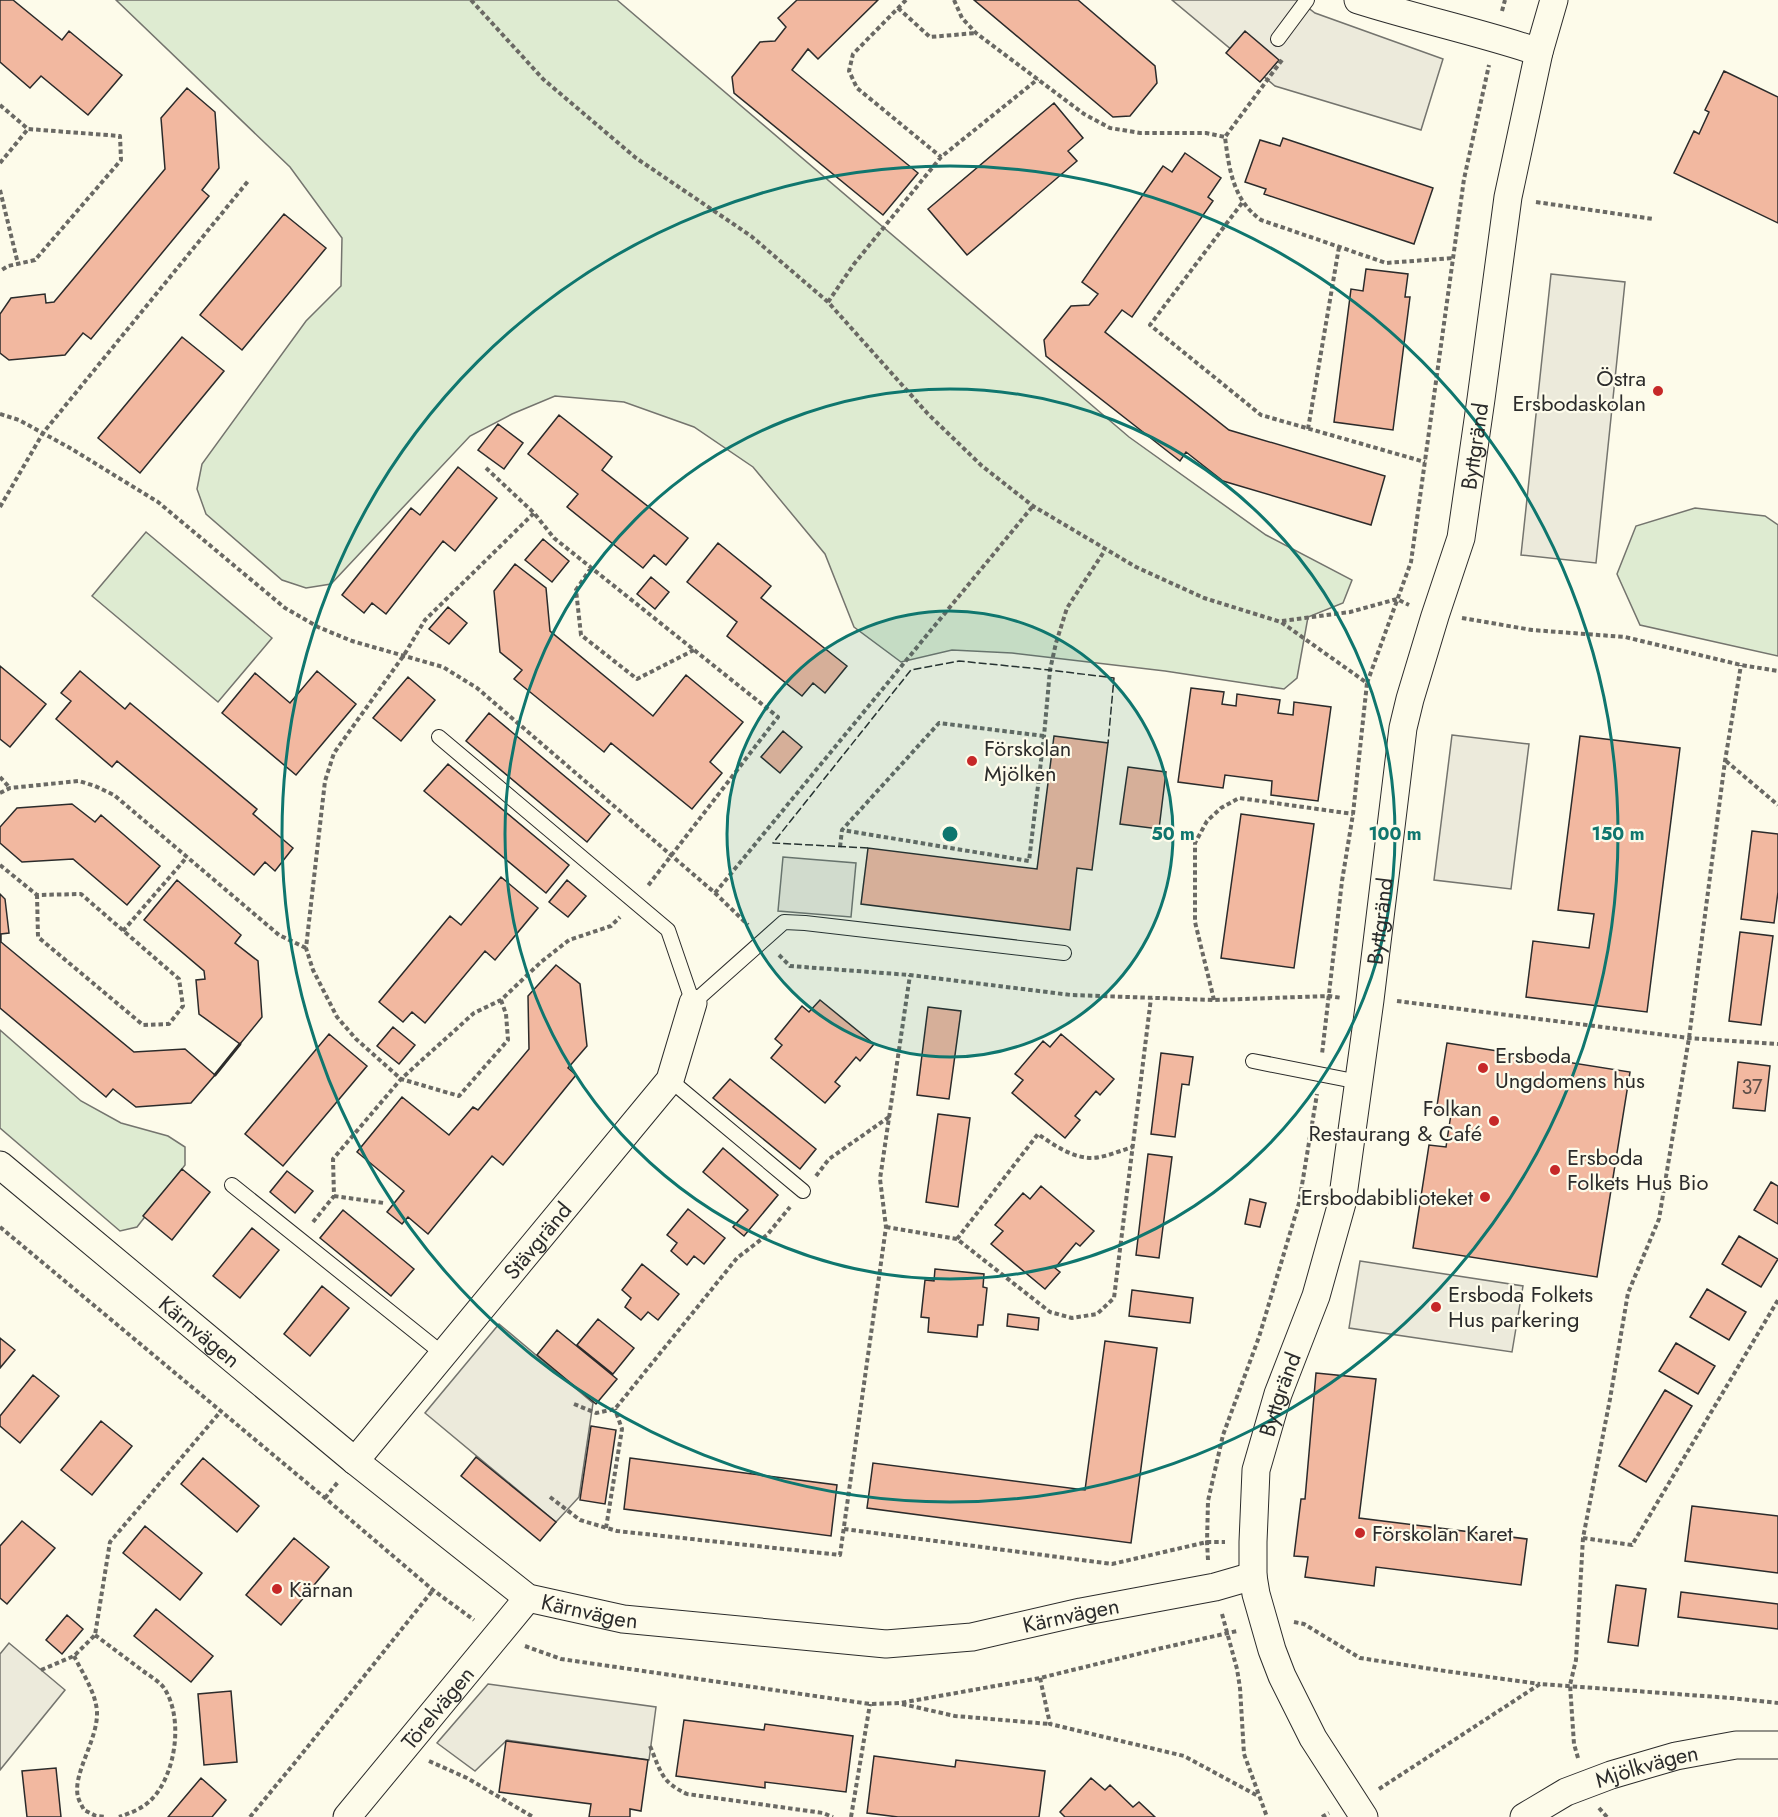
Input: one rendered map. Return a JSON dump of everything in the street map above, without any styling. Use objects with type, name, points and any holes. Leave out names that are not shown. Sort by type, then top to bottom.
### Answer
[{"type":"street","points":[[1358,0],[1413,17],[1495,37],[1539,52]]},
{"type":"street","name":"Byttgränd","points":[[1369,1805],[1343,1786],[1313,1738],[1282,1676],[1272,1650],[1253,1576],[1256,1470],[1278,1394],[1316,1296],[1342,1203],[1370,1000],[1402,728],[1461,538],[1508,197],[1539,52],[1554,0]]},
{"type":"street","name":"Stävgränd","points":[[354,1461],[670,1080],[693,1003]]},
{"type":"street","name":"Kärnvägen","points":[[0,1166],[354,1461],[528,1598],[623,1619],[886,1644],[972,1637],[1081,1612],[1215,1587],[1253,1576]]},
{"type":"street","name":"Törelvägen","points":[[347,1817],[528,1598]]},
{"type":"street","name":"Mjölkvägen","points":[[1524,1817],[1566,1792],[1611,1775],[1676,1756],[1736,1745],[1778,1745]]},
{"type":"lane","points":[[1278,39],[1307,0]]},
{"type":"lane","points":[[439,737],[668,930],[693,1003],[784,922],[1064,953]]},
{"type":"lane","points":[[1253,1061],[1359,1082]]},
{"type":"lane","points":[[670,1080],[803,1191]]},
{"type":"lane","points":[[232,1185],[443,1354]]},
{"type":"path","points":[[471,0],[543,79],[636,158],[751,236],[828,302],[928,414],[982,466],[1033,506],[1136,567],[1204,598],[1281,622],[1368,683]]},
{"type":"path","points":[[906,0],[853,54],[849,70],[856,88],[941,157]]},
{"type":"path","points":[[954,0],[962,18],[976,33],[1084,114],[1110,128],[1140,133],[1206,134],[1225,137]]},
{"type":"path","points":[[1268,1817],[1258,1796],[1244,1754],[1237,1669],[1208,1562],[1208,1501],[1223,1435],[1259,1337],[1299,1203],[1320,1074],[1368,683],[1411,562],[1464,179],[1505,0]]},
{"type":"path","points":[[897,8],[930,37],[976,33]]},
{"type":"path","points":[[1283,58],[1225,137],[1229,168],[1242,203],[1261,220],[1386,263],[1454,258]]},
{"type":"path","points":[[828,302],[854,264],[941,157],[1038,79]]},
{"type":"path","points":[[0,105],[28,129],[120,136],[121,160],[35,260],[8,266],[0,271]]},
{"type":"path","points":[[0,163],[28,129]]},
{"type":"path","points":[[0,507],[43,433],[249,180]]},
{"type":"path","points":[[0,190],[18,264]]},
{"type":"path","points":[[1529,201],[1653,219]]},
{"type":"path","points":[[1242,203],[1150,325],[1261,415],[1425,462]]},
{"type":"path","points":[[1308,429],[1339,246]]},
{"type":"path","points":[[0,414],[19,420],[43,433],[158,502],[285,608],[318,627],[352,640],[443,667],[477,688],[715,893],[790,966],[910,975],[1071,995],[1214,1000],[1329,996],[1402,1001],[1689,1038],[1778,1044]]},
{"type":"path","points":[[715,893],[1033,506]]},
{"type":"path","points":[[501,1000],[506,1014],[508,1040],[459,1096],[401,1079],[356,1039],[337,1017],[313,970],[306,948],[325,781],[334,753],[404,655],[425,620],[534,513]]},
{"type":"path","points":[[842,830],[1029,861],[1050,670],[1056,643],[1067,608],[1105,550]]},
{"type":"path","points":[[591,568],[576,590],[581,635],[637,679],[694,650]]},
{"type":"path","points":[[1281,622],[1350,612],[1397,599],[1435,616],[1455,617],[1532,630],[1625,637],[1778,671]]},
{"type":"path","points":[[1578,1758],[1574,1744],[1570,1685],[1576,1660],[1583,1538],[1628,1293],[1659,1219],[1689,1038],[1725,761],[1741,664]]},
{"type":"path","points":[[840,847],[842,830],[939,723],[1044,736]]},
{"type":"path","points":[[1725,761],[1778,805]]},
{"type":"path","points":[[0,777],[10,788]]},
{"type":"path","points":[[0,793],[10,788],[79,781],[114,795],[279,935],[306,948]]},
{"type":"path","points":[[1214,1000],[1195,922],[1195,843],[1207,820],[1221,808],[1239,798],[1353,814]]},
{"type":"path","points":[[123,931],[187,857]]},
{"type":"path","points":[[0,865],[37,895],[81,894],[179,979],[183,1006],[169,1024],[143,1025],[38,937],[37,895]]},
{"type":"path","points":[[550,1497],[580,1520],[617,1531],[840,1555],[886,1227],[880,1179],[910,975]]},
{"type":"path","points":[[886,1227],[957,1239],[1050,1312],[1072,1318],[1097,1314],[1114,1298],[1151,998]]},
{"type":"path","points":[[574,1404],[596,1413],[615,1409],[737,1258],[767,1235],[830,1159],[890,1117]]},
{"type":"path","points":[[957,1239],[1038,1134],[1075,1155],[1098,1158],[1133,1147]]},
{"type":"path","points":[[334,1196],[384,1203]]},
{"type":"path","points":[[1583,1538],[1632,1545],[1778,1300]]},
{"type":"path","points":[[606,1528],[622,1429],[615,1409]]},
{"type":"path","points":[[41,1670],[74,1656],[95,1635],[110,1542],[221,1411]]},
{"type":"path","points":[[250,1817],[433,1590]]},
{"type":"path","points":[[1291,1621],[1304,1624],[1360,1658],[1540,1684],[1778,1703]]},
{"type":"path","points":[[851,1817],[870,1704],[900,1703],[1040,1678],[1162,1647],[1226,1634]]},
{"type":"path","points":[[95,1635],[163,1686],[171,1701],[176,1725],[175,1748],[159,1792],[134,1812],[119,1817]]},
{"type":"path","points":[[74,1656],[92,1693],[97,1710],[95,1732],[79,1774],[77,1795],[84,1810],[96,1816],[106,1817]]},
{"type":"path","points":[[1040,1678],[1050,1724]]},
{"type":"path","points":[[1369,1805],[1540,1684]]},
{"type":"path","points":[[900,1703],[955,1716],[1050,1724],[1184,1756],[1258,1796]]},
{"type":"path","points":[[650,1746],[664,1779],[674,1788],[687,1794],[823,1813],[833,1817]]},
{"type":"path","points":[[404,1749],[467,1778],[533,1817]]},
{"type":"path","points":[[1599,1808],[1607,1817]]},
{"type":"green space","points":[[116,0],[617,0],[1129,437],[1266,535],[1352,580],[1343,603],[1308,617],[1297,678],[1284,689],[1165,671],[1012,653],[952,650],[901,662],[854,627],[825,554],[753,467],[694,427],[624,402],[555,396],[512,414],[470,436],[331,584],[306,588],[282,580],[206,514],[197,489],[202,464],[306,321],[341,286],[342,238],[290,167]]},
{"type":"green space","points":[[1695,508],[1765,516],[1778,525],[1778,656],[1640,625],[1617,574],[1636,526]]},
{"type":"green space","points":[[146,532],[272,638],[218,702],[92,596]]},
{"type":"green space","points":[[0,1030],[81,1101],[121,1123],[168,1136],[185,1147],[185,1165],[137,1227],[120,1231],[0,1128]]},
{"type":"shaded area","points":[[1172,0],[1298,0],[1315,13],[1443,59],[1421,130],[1275,86]]},
{"type":"shaded area","points":[[1551,274],[1625,282],[1596,563],[1521,555]]},
{"type":"shaded area","points":[[1452,735],[1529,744],[1511,889],[1434,880]]},
{"type":"shaded area","points":[[783,857],[856,863],[851,917],[778,911]]},
{"type":"shaded area","name":"Ersboda Folkets Hus parkering","points":[[1360,1261],[1523,1286],[1512,1352],[1349,1328]]},
{"type":"shaded area","points":[[499,1324],[593,1403],[579,1497],[556,1522],[425,1413]]},
{"type":"shaded area","points":[[9,1643],[65,1690],[0,1770],[0,1654]]},
{"type":"shaded area","points":[[488,1684],[656,1707],[649,1760],[507,1740],[475,1771],[437,1743]]},
{"type":"building","points":[[0,0],[13,0],[62,40],[69,31],[122,75],[88,115],[41,76],[30,88],[0,62]]},
{"type":"building","points":[[797,0],[878,0],[818,59],[808,49],[792,70],[918,173],[883,215],[734,93],[732,77],[760,42],[775,41],[786,27],[778,18]]},
{"type":"building","points":[[974,0],[1078,0],[1155,66],[1157,83],[1130,116],[1113,117]]},
{"type":"building","points":[[1245,31],[1279,60],[1260,82],[1226,53]]},
{"type":"building","points":[[1724,71],[1778,97],[1778,223],[1674,173],[1694,131],[1699,134],[1709,112],[1705,110]]},
{"type":"building","points":[[187,88],[215,112],[219,168],[202,190],[209,196],[91,339],[83,333],[65,355],[9,360],[0,353],[0,314],[11,298],[45,294],[46,303],[54,302],[165,169],[161,118]]},
{"type":"building","points":[[1054,103],[1083,138],[1068,151],[1077,161],[967,255],[928,209]]},
{"type":"building","points":[[1283,138],[1433,188],[1414,244],[1264,194],[1266,189],[1245,182],[1260,140],[1280,146]]},
{"type":"building","points":[[1185,153],[1221,178],[1208,197],[1213,201],[1132,317],[1122,310],[1105,332],[1229,430],[1385,476],[1371,525],[1223,481],[1186,452],[1180,461],[1046,356],[1044,340],[1071,306],[1089,305],[1098,294],[1082,282],[1163,166],[1172,172]]},
{"type":"building","points":[[284,214],[326,248],[242,350],[200,315]]},
{"type":"building","points":[[1366,269],[1408,274],[1405,297],[1410,297],[1393,430],[1334,422],[1351,289],[1363,291]]},
{"type":"building","points":[[182,337],[224,371],[140,473],[98,438]]},
{"type":"building","points":[[559,415],[612,457],[602,470],[688,538],[666,565],[654,555],[643,568],[567,507],[578,494],[528,454]]},
{"type":"building","points":[[498,424],[523,443],[504,469],[478,450]]},
{"type":"building","points":[[458,467],[497,498],[455,551],[443,541],[386,614],[372,603],[364,613],[342,595],[411,508],[420,515]]},
{"type":"building","points":[[543,539],[569,561],[552,582],[525,560]]},
{"type":"building","points":[[718,543],[771,586],[761,598],[847,666],[825,693],[813,683],[802,696],[727,636],[737,622],[687,582]]},
{"type":"building","points":[[515,564],[546,588],[550,631],[653,716],[686,675],[743,722],[710,762],[722,773],[692,809],[611,743],[604,752],[514,679],[522,670],[500,652],[494,591]]},
{"type":"building","points":[[651,577],[669,592],[655,609],[637,594]]},
{"type":"building","points":[[448,607],[467,623],[449,644],[429,629]]},
{"type":"building","points":[[0,666],[46,704],[10,747],[0,739]]},
{"type":"building","points":[[80,671],[125,709],[130,703],[257,809],[253,814],[293,848],[275,871],[265,862],[254,875],[117,761],[112,767],[56,719],[71,701],[61,693]]},
{"type":"building","points":[[317,671],[356,704],[296,775],[222,713],[255,673],[290,703]]},
{"type":"building","points":[[408,677],[435,700],[401,741],[373,718]]},
{"type":"building","points":[[1191,688],[1224,692],[1222,704],[1236,706],[1237,694],[1280,700],[1278,713],[1293,715],[1294,702],[1331,707],[1318,801],[1271,795],[1272,781],[1225,775],[1223,788],[1178,782]]},
{"type":"building","points":[[489,713],[610,814],[587,842],[466,741]]},
{"type":"building","points":[[783,731],[802,747],[780,773],[761,757]]},
{"type":"building","points":[[1054,736],[1108,743],[1092,870],[1077,868],[1070,930],[861,904],[868,848],[1037,869]]},
{"type":"building","points":[[1580,736],[1680,748],[1647,1012],[1526,997],[1533,941],[1589,948],[1594,914],[1558,910]]},
{"type":"building","points":[[448,764],[569,865],[546,893],[424,791]]},
{"type":"building","points":[[1128,767],[1166,772],[1159,829],[1120,824]]},
{"type":"building","points":[[72,804],[95,822],[101,815],[160,866],[127,905],[73,859],[22,862],[0,843],[0,827],[17,808]]},
{"type":"building","points":[[1241,814],[1314,824],[1294,968],[1221,958]]},
{"type":"building","points":[[1752,831],[1778,834],[1778,892],[1774,923],[1741,919]]},
{"type":"building","points":[[501,877],[538,908],[495,960],[485,951],[425,1023],[412,1012],[403,1022],[379,1002],[450,916],[461,925]]},
{"type":"building","points":[[177,880],[241,935],[235,943],[258,961],[262,1017],[240,1044],[199,1014],[196,980],[205,979],[204,971],[144,920]]},
{"type":"building","points":[[567,880],[586,896],[568,917],[549,902]]},
{"type":"building","points":[[0,894],[5,899],[9,933],[1,934],[1,942],[134,1052],[185,1049],[215,1075],[191,1103],[136,1107],[113,1089],[106,1097],[0,1008]]},
{"type":"building","points":[[1740,932],[1773,936],[1761,1025],[1729,1021]]},
{"type":"building","points":[[556,965],[580,984],[587,1046],[568,1068],[576,1075],[503,1165],[492,1156],[428,1234],[408,1217],[402,1224],[387,1212],[404,1191],[357,1152],[402,1097],[449,1135],[473,1107],[478,1110],[529,1049],[528,996]]},
{"type":"building","points":[[820,1000],[874,1044],[860,1061],[856,1057],[835,1082],[840,1086],[825,1103],[771,1058],[782,1045],[775,1039],[802,1006],[809,1012]]},
{"type":"building","points":[[928,1007],[961,1011],[949,1099],[917,1095]]},
{"type":"building","points":[[393,1027],[415,1045],[399,1064],[377,1046]]},
{"type":"building","points":[[329,1034],[367,1066],[283,1166],[245,1134]]},
{"type":"building","points":[[1061,1034],[1114,1079],[1100,1095],[1096,1091],[1075,1116],[1080,1120],[1065,1138],[1012,1093],[1023,1080],[1015,1074],[1043,1041],[1050,1047]]},
{"type":"building","points":[[1447,1043],[1630,1072],[1597,1277],[1413,1248],[1429,1145],[1446,1147],[1451,1114],[1436,1112]]},
{"type":"building","points":[[1161,1053],[1193,1057],[1189,1085],[1182,1084],[1175,1137],[1151,1134]]},
{"type":"building","points":[[1738,1062],[1770,1066],[1765,1111],[1733,1108]]},
{"type":"building","points":[[730,1079],[816,1149],[800,1169],[713,1098]]},
{"type":"building","points":[[938,1114],[970,1118],[958,1207],[926,1202]]},
{"type":"building","points":[[723,1148],[778,1195],[744,1236],[733,1227],[748,1210],[703,1172]]},
{"type":"building","points":[[1148,1154],[1172,1157],[1159,1258],[1136,1255]]},
{"type":"building","points":[[182,1169],[210,1192],[172,1240],[143,1216]]},
{"type":"building","points":[[287,1171],[313,1191],[295,1213],[270,1192]]},
{"type":"building","points":[[1771,1182],[1778,1186],[1778,1224],[1754,1210]]},
{"type":"building","points":[[1041,1186],[1094,1231],[1080,1246],[1076,1243],[1055,1268],[1060,1272],[1045,1289],[991,1244],[1003,1231],[995,1225],[1023,1193],[1030,1199]]},
{"type":"building","points":[[1250,1199],[1266,1203],[1260,1227],[1245,1224]]},
{"type":"building","points":[[688,1209],[725,1238],[704,1264],[694,1256],[687,1265],[671,1251],[677,1243],[667,1235]]},
{"type":"building","points":[[343,1210],[414,1269],[391,1296],[320,1238]]},
{"type":"building","points":[[252,1228],[279,1250],[240,1298],[213,1276]]},
{"type":"building","points":[[1739,1236],[1778,1259],[1761,1287],[1722,1264]]},
{"type":"building","points":[[642,1264],[679,1294],[658,1320],[648,1312],[641,1320],[625,1307],[631,1298],[622,1290]]},
{"type":"building","points":[[935,1269],[984,1274],[983,1287],[987,1288],[983,1325],[978,1325],[977,1337],[928,1332],[929,1318],[921,1317],[925,1280],[934,1281]]},
{"type":"building","points":[[322,1286],[349,1308],[310,1356],[284,1334]]},
{"type":"building","points":[[1707,1289],[1746,1312],[1729,1340],[1690,1317]]},
{"type":"building","points":[[1132,1290],[1193,1298],[1190,1323],[1129,1316]]},
{"type":"building","points":[[1008,1314],[1039,1318],[1038,1330],[1007,1326]]},
{"type":"building","points":[[598,1319],[634,1348],[613,1374],[577,1345]]},
{"type":"building","points":[[557,1330],[617,1379],[596,1404],[537,1355]]},
{"type":"building","points":[[0,1338],[15,1350],[0,1368]]},
{"type":"building","points":[[1105,1341],[1157,1348],[1131,1543],[867,1508],[873,1463],[1085,1490]]},
{"type":"building","points":[[1676,1343],[1715,1366],[1698,1394],[1659,1371]]},
{"type":"building","points":[[1316,1373],[1376,1379],[1359,1518],[1527,1539],[1521,1585],[1376,1567],[1374,1586],[1305,1577],[1308,1557],[1294,1556],[1301,1499],[1305,1499]]},
{"type":"building","points":[[33,1375],[59,1396],[20,1443],[0,1426],[0,1416]]},
{"type":"building","points":[[1665,1390],[1692,1406],[1646,1482],[1619,1466]]},
{"type":"building","points":[[101,1421],[132,1446],[92,1495],[61,1470]]},
{"type":"building","points":[[591,1426],[616,1430],[605,1504],[580,1500]]},
{"type":"building","points":[[476,1457],[556,1522],[540,1541],[461,1476]]},
{"type":"building","points":[[203,1458],[259,1506],[237,1532],[181,1484]]},
{"type":"building","points":[[630,1458],[837,1485],[831,1536],[624,1509]]},
{"type":"building","points":[[1692,1506],[1778,1516],[1778,1573],[1685,1561]]},
{"type":"building","points":[[22,1521],[55,1548],[7,1604],[0,1598],[0,1546]]},
{"type":"building","points":[[145,1526],[202,1573],[180,1600],[123,1553]]},
{"type":"building","points":[[294,1538],[329,1567],[281,1625],[246,1595]]},
{"type":"building","points":[[1616,1585],[1646,1589],[1638,1646],[1608,1642]]},
{"type":"building","points":[[1681,1592],[1778,1604],[1778,1629],[1678,1617]]},
{"type":"building","points":[[156,1609],[213,1656],[191,1682],[134,1636]]},
{"type":"building","points":[[67,1615],[83,1629],[62,1654],[46,1640]]},
{"type":"building","points":[[231,1691],[237,1762],[204,1765],[198,1694]]},
{"type":"building","points":[[684,1720],[764,1730],[765,1724],[853,1736],[846,1792],[765,1782],[765,1788],[676,1776]]},
{"type":"building","points":[[506,1741],[648,1760],[641,1811],[630,1809],[630,1817],[589,1817],[591,1804],[499,1792]]},
{"type":"building","points":[[874,1756],[955,1767],[956,1760],[1045,1771],[1039,1817],[898,1817],[867,1813]]},
{"type":"building","points":[[56,1768],[61,1817],[27,1817],[22,1771]]},
{"type":"building","points":[[201,1778],[226,1800],[212,1817],[168,1817]]},
{"type":"building","points":[[1091,1778],[1105,1790],[1110,1785],[1133,1807],[1139,1802],[1155,1817],[1065,1817],[1060,1812]]},
{"type":"fence","points":[[868,848],[773,843],[911,670],[959,661],[1114,678],[1108,743]]},
{"type":"wall","points":[[215,1075],[240,1044]]},
{"type":"place","name":"Östra Ersbodaskolan","points":[[1658,391]]},
{"type":"place","name":"Förskolan Mjölken","points":[[972,761]]},
{"type":"place","name":"Ersboda Ungdomens hus","points":[[1483,1068]]},
{"type":"place","name":"Folkan Restaurang & Café","points":[[1494,1121]]},
{"type":"place","name":"Ersboda Folkets Hus Bio","points":[[1555,1170]]},
{"type":"place","name":"Ersbodabiblioteket","points":[[1485,1197]]},
{"type":"place","name":"Ersboda Folkets Hus parkering","points":[[1436,1307]]},
{"type":"place","name":"Förskolan Karet","points":[[1360,1533]]},
{"type":"place","name":"Kärnan","points":[[277,1589]]}]
